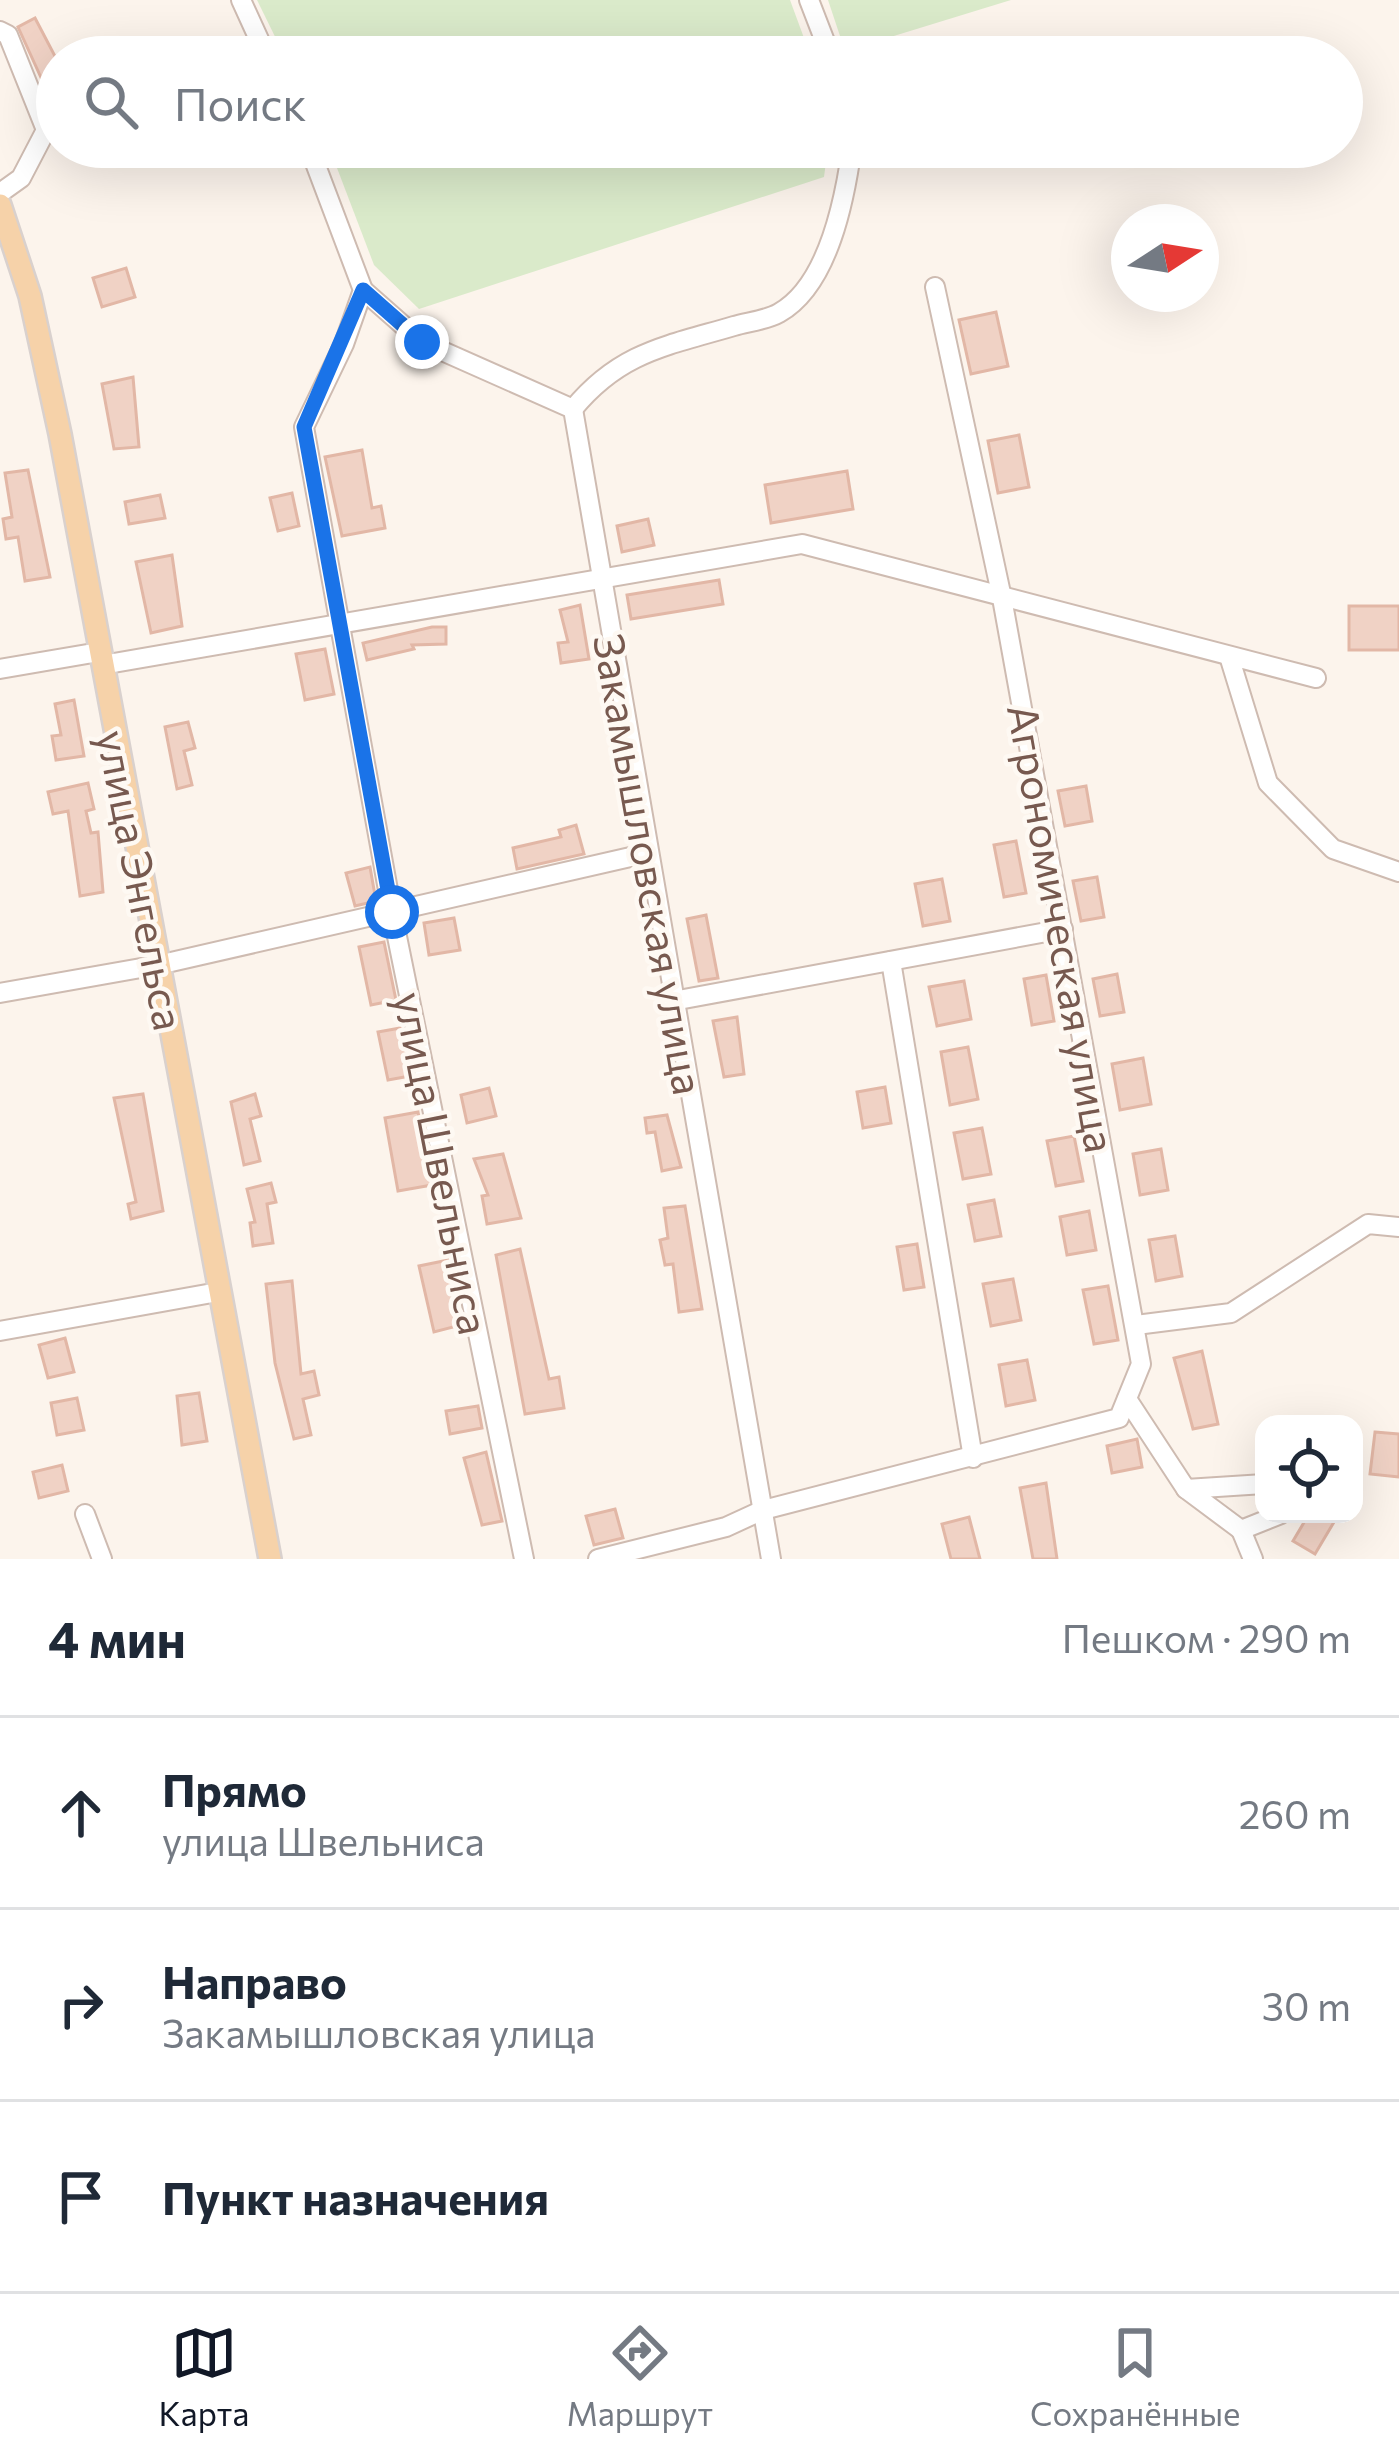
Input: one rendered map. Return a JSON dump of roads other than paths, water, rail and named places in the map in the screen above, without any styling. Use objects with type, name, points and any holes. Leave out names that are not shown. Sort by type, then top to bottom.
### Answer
[{"type":"main road","name":"улица Энгельса","points":[[0,205],[29,296],[270,1559]]},
{"type":"street","points":[[241,0],[257,36]]},
{"type":"street","points":[[809,0],[823,36]]},
{"type":"street","points":[[0,31],[8,35],[36,105]]},
{"type":"street","points":[[0,193],[21,178],[36,149]]},
{"type":"street","points":[[317,168],[363,290],[422,342],[572,409],[600,376],[650,349],[781,313],[818,270],[844,208],[849,168]]},
{"type":"street","name":"Агрономическая улица","points":[[935,287],[1002,598],[1136,1325],[1141,1364],[1127,1400]]},
{"type":"street","name":"улица Швельниса","points":[[363,290],[304,427],[392,912],[524,1559]]},
{"type":"street","name":"Закамышловская улица","points":[[572,409],[771,1559]]},
{"type":"street","points":[[0,669],[339,628],[802,544],[1316,678]]},
{"type":"street","points":[[1229,656],[1268,783],[1333,849],[1399,872]]},
{"type":"street","points":[[0,993],[158,965],[648,853]]},
{"type":"street","points":[[673,1001],[1063,929]]},
{"type":"street","points":[[891,961],[973,1458]]},
{"type":"street","points":[[1136,1325],[1231,1313],[1368,1224],[1399,1227]]},
{"type":"street","points":[[1,1333],[218,1292]]},
{"type":"street","points":[[598,1559],[726,1527],[763,1510],[1119,1418],[1127,1400]]},
{"type":"street","points":[[1127,1400],[1186,1489],[1241,1530],[1253,1559]]},
{"type":"street","points":[[1186,1489],[1255,1485]]},
{"type":"street","points":[[85,1514],[102,1559]]},
{"type":"street","points":[[1241,1530],[1258,1523]]}]
